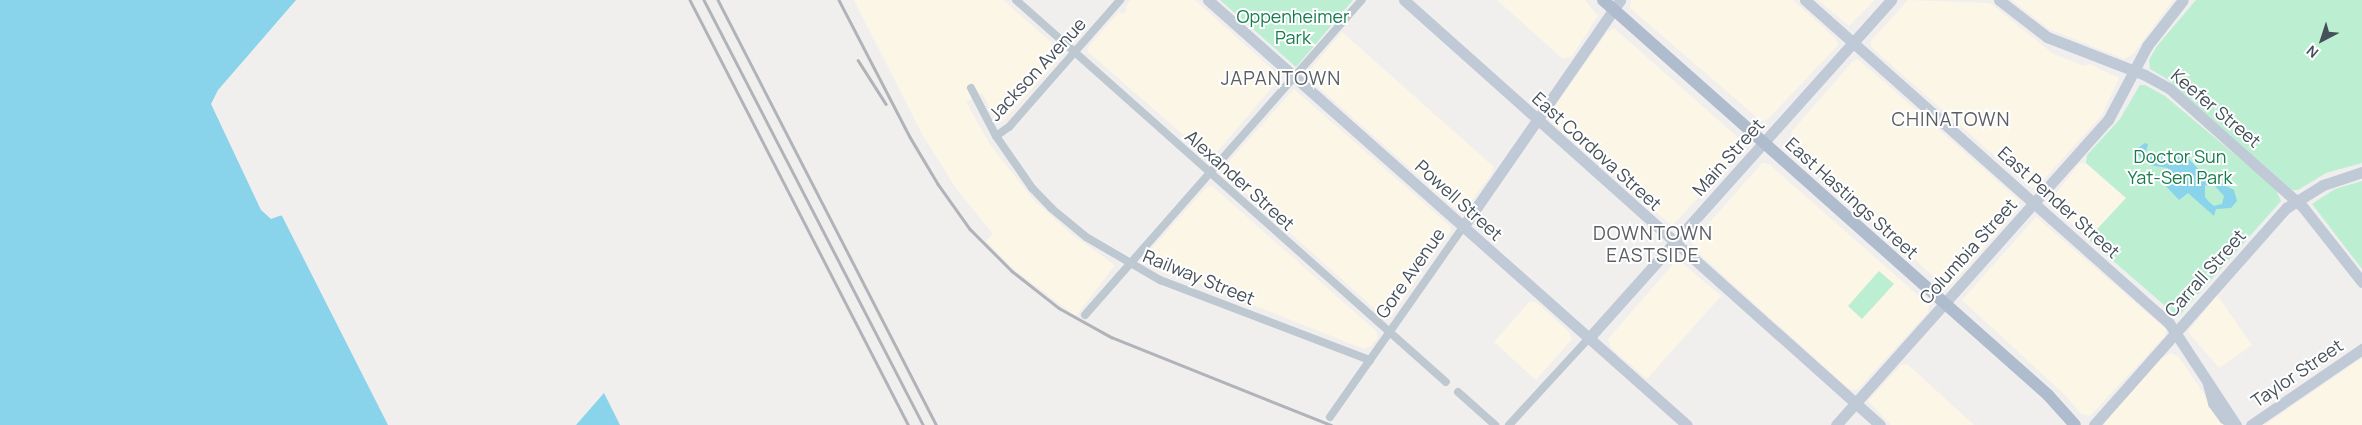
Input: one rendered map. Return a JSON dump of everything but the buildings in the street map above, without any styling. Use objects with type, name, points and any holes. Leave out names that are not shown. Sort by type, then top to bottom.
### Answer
[{"type":"main road","name":"Powell Street","points":[[1208,0],[1686,425]]},
{"type":"main road","name":"East Cordova Street","points":[[1404,0],[1537,121],[1880,425]]},
{"type":"main road","name":"East Hastings Street","points":[[1603,0],[1616,4],[1764,143],[2048,395],[2075,425]]},
{"type":"main road","name":"East Pender Street","points":[[1806,0],[2035,202],[2176,332],[2235,425]]},
{"type":"main road","name":"Main Street","points":[[1588,339],[1892,0]]},
{"type":"main road","name":"Keefer Street","points":[[2000,0],[2047,38],[2133,71],[2176,94],[2296,202],[2324,230],[2362,282]]},
{"type":"main road","name":"Columbia Street","points":[[1836,425],[2114,112],[2150,40],[2183,0]]},
{"type":"main road","name":"Gore Avenue","points":[[1463,227],[1616,4]]},
{"type":"main road","name":"Carrall Street","points":[[2094,425],[2278,217],[2296,202],[2334,180],[2362,172]]},
{"type":"main road","name":"Taylor Street","points":[[2251,425],[2362,349]]},
{"type":"street","name":"Alexander Street","points":[[1016,0],[1446,382]]},
{"type":"street","name":"Jackson Avenue","points":[[996,136],[1008,127],[1120,0]]},
{"type":"street","points":[[1085,315],[1362,0]]},
{"type":"street","name":"Railway Street","points":[[971,88],[996,136],[1051,208],[1086,237],[1129,264],[1160,280],[1370,360]]},
{"type":"street","name":"Gore Avenue","points":[[1330,417],[1463,227]]},
{"type":"street","name":"Main Street","points":[[1509,425],[1588,339]]},
{"type":"street","points":[[1458,392],[1495,425]]},
{"type":"shaded area","points":[[854,0],[1003,0],[1061,51],[1059,59],[1003,121],[996,120],[982,93],[966,102],[991,146],[1034,200],[1071,234],[1115,265],[1076,316],[1017,272],[986,241],[993,234],[955,187],[922,134]]},
{"type":"shaded area","points":[[1131,0],[1195,0],[1281,77],[1211,159],[1088,52],[1088,47],[1119,12],[1124,14],[1127,10],[1125,7]]},
{"type":"shaded area","points":[[1497,0],[1585,0],[1598,16],[1572,56],[1563,59]]},
{"type":"shaded area","points":[[1631,0],[1793,0],[1836,39],[1838,45],[1768,119],[1761,121],[1630,8]]},
{"type":"shaded area","points":[[1818,0],[1875,0],[1849,26]]},
{"type":"shaded area","points":[[1908,0],[1990,3],[2052,53],[2084,66],[2090,64],[2119,78],[2102,115],[2036,188],[2030,187],[1871,47],[1871,41]]},
{"type":"shaded area","points":[[2012,0],[2173,0],[2133,54],[2124,59],[2049,29]]},
{"type":"shaded area","points":[[1614,28],[1743,142],[1741,151],[1672,226],[1549,120],[1550,113],[1607,32]]},
{"type":"shaded area","points":[[1342,32],[1493,166],[1492,173],[1465,210],[1456,209],[1307,77],[1308,72]]},
{"type":"shaded area","points":[[1858,59],[2019,200],[2019,208],[1950,286],[1943,285],[1791,148],[1792,131],[1853,61]]},
{"type":"shaded area","points":[[1294,89],[1450,226],[1451,231],[1425,267],[1417,268],[1415,273],[1417,279],[1391,317],[1383,316],[1223,173],[1224,167]]},
{"type":"shaded area","points":[[1762,163],[1769,164],[1929,305],[1928,312],[1857,390],[1849,389],[1694,249],[1694,240]]},
{"type":"shaded area","points":[[2086,163],[2126,198],[2088,239],[2049,202],[2079,164]]},
{"type":"shaded area","points":[[1212,186],[1376,331],[1378,337],[1370,347],[1364,349],[1144,262],[1144,257],[1206,188]]},
{"type":"shaded area","points":[[2036,217],[2166,329],[2165,336],[2090,416],[2081,414],[2066,396],[1962,300]]},
{"type":"shaded area","points":[[1680,261],[1721,296],[1647,379],[1610,347],[1608,339],[1674,263]]},
{"type":"shaded area","points":[[2217,295],[2252,345],[2219,368],[2188,332]]},
{"type":"shaded area","points":[[1529,302],[1536,302],[1569,332],[1572,339],[1536,380],[1494,342]]},
{"type":"shaded area","points":[[2171,353],[2179,357],[2225,425],[2104,425],[2107,416],[2157,360]]},
{"type":"shaded area","points":[[2362,358],[2362,425],[2259,425],[2266,424]]},
{"type":"shaded area","points":[[1907,364],[1974,425],[1891,425],[1868,401],[1901,365]]},
{"type":"green space","name":"Oppenheimer Park","points":[[1220,0],[1353,0],[1296,67]]},
{"type":"green space","points":[[2196,0],[2362,0],[2362,163],[2326,173],[2298,190],[2292,190],[2167,79],[2150,69],[2149,60],[2157,46]]},
{"type":"green space","name":"Doctor Sun Yat-Sen Park","points":[[2140,85],[2145,85],[2165,96],[2275,188],[2281,201],[2178,317],[2088,239],[2126,198],[2086,163],[2087,155],[2120,119]]},
{"type":"green space","points":[[2362,181],[2362,269],[2312,204],[2335,189]]},
{"type":"green space","points":[[1879,271],[1894,284],[1862,319],[1848,306]]},
{"type":"water","points":[[0,0],[306,0],[219,105],[268,209],[282,216],[388,425],[0,425]]},
{"type":"water","points":[[2145,143],[2148,144],[2146,152],[2156,159],[2161,160],[2162,151],[2186,156],[2203,174],[2234,190],[2237,201],[2231,208],[2216,209],[2214,216],[2188,193],[2179,200],[2163,183],[2169,180],[2168,168],[2149,165],[2134,151]],"holes":[[[2205,185],[2215,186],[2224,196],[2222,204],[2214,206],[2205,197]]]},
{"type":"water","points":[[604,393],[620,425],[576,425]]},
{"type":"pier","points":[[296,0],[308,0],[221,106],[270,207],[282,215],[271,219],[261,210],[211,104],[218,90]]},
{"type":"pier","points":[[1125,407],[1166,425],[1106,425]]},
{"type":"railway","points":[[690,0],[908,425]]},
{"type":"railway","points":[[704,0],[923,425]]},
{"type":"railway","points":[[718,0],[936,425]]},
{"type":"railway","points":[[839,0],[910,137],[938,184],[970,229],[1012,271],[1059,308],[1111,337],[1331,425]]},
{"type":"railway","points":[[858,60],[886,104]]},
{"type":"district","name":"JAPANTOWN","points":[[1281,79]]},
{"type":"district","name":"CHINATOWN","points":[[1951,120]]},
{"type":"district","name":"DOWNTOWN EASTSIDE","points":[[1653,245]]}]
